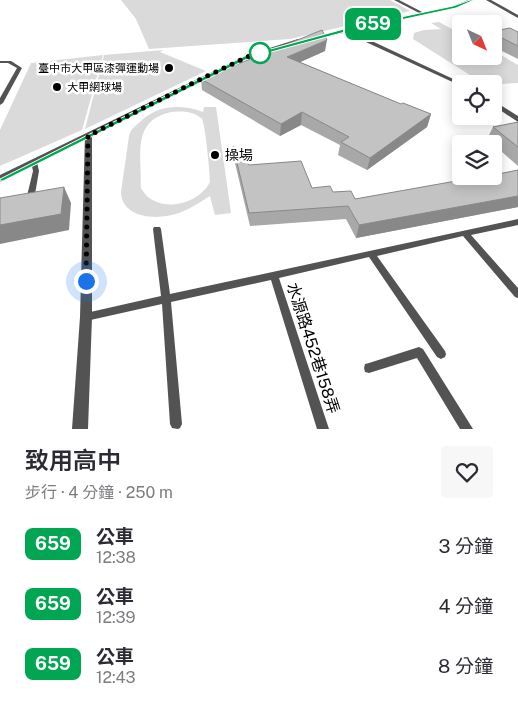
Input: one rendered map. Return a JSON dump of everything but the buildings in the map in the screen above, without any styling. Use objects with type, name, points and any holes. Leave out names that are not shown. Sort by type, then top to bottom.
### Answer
[{"type":"street","points":[[0,179],[247,57],[344,30],[454,7],[472,0]]},
{"type":"street","points":[[344,30],[452,80]]},
{"type":"street","points":[[502,109],[518,120]]},
{"type":"street","points":[[80,429],[86,317],[88,136]]},
{"type":"lane","points":[[396,0],[424,14]]},
{"type":"lane","points":[[488,0],[518,17]]},
{"type":"lane","points":[[506,11],[518,9]]},
{"type":"lane","points":[[0,62],[10,62],[20,68],[0,103]]},
{"type":"lane","points":[[30,200],[36,171],[34,162]]},
{"type":"lane","name":"水源路452巷158弄","points":[[86,317],[518,222]]},
{"type":"lane","points":[[157,229],[166,298],[176,424]]},
{"type":"lane","points":[[465,234],[514,283],[518,294]]},
{"type":"lane","points":[[372,255],[441,354]]},
{"type":"lane","name":"水源路452巷158弄","points":[[274,276],[323,429]]},
{"type":"lane","points":[[369,368],[419,352],[467,429]]},
{"type":"shaded area","points":[[121,0],[390,0],[410,11],[290,39],[149,49],[136,19]]},
{"type":"shaded area","points":[[439,22],[452,29],[452,64],[413,39],[414,33],[424,30],[441,29],[431,23]]},
{"type":"shaded area","points":[[163,50],[160,52],[206,71],[85,129],[104,55]]},
{"type":"shaded area","points":[[103,55],[82,130],[0,166],[0,130],[31,63]]},
{"type":"shaded area","points":[[502,56],[518,65],[518,83],[502,84],[502,75],[470,75],[454,65],[502,65]]},
{"type":"shaded area","name":"操場","points":[[178,107],[203,112],[204,107],[216,107],[231,213],[215,215],[210,196],[183,211],[162,217],[143,216],[128,208],[123,201],[121,192],[129,136],[132,129],[148,116],[162,109]],"holes":[[[171,112],[191,113],[202,119],[206,138],[210,182],[196,197],[187,202],[176,204],[156,202],[147,196],[141,188],[140,152],[144,131],[158,116]]]},
{"type":"bus line","name":"659","points":[[0,179],[247,57],[300,41],[454,7],[472,0]]},
{"type":"place","name":"臺中市大甲區漆彈運動場","points":[[169,68]]},
{"type":"place","name":"大甲網球場","points":[[57,87]]},
{"type":"place","name":"操場","points":[[215,155]]},
{"type":"route","points":[[86,281],[88,136],[203,78],[264,51],[260,53]]}]
